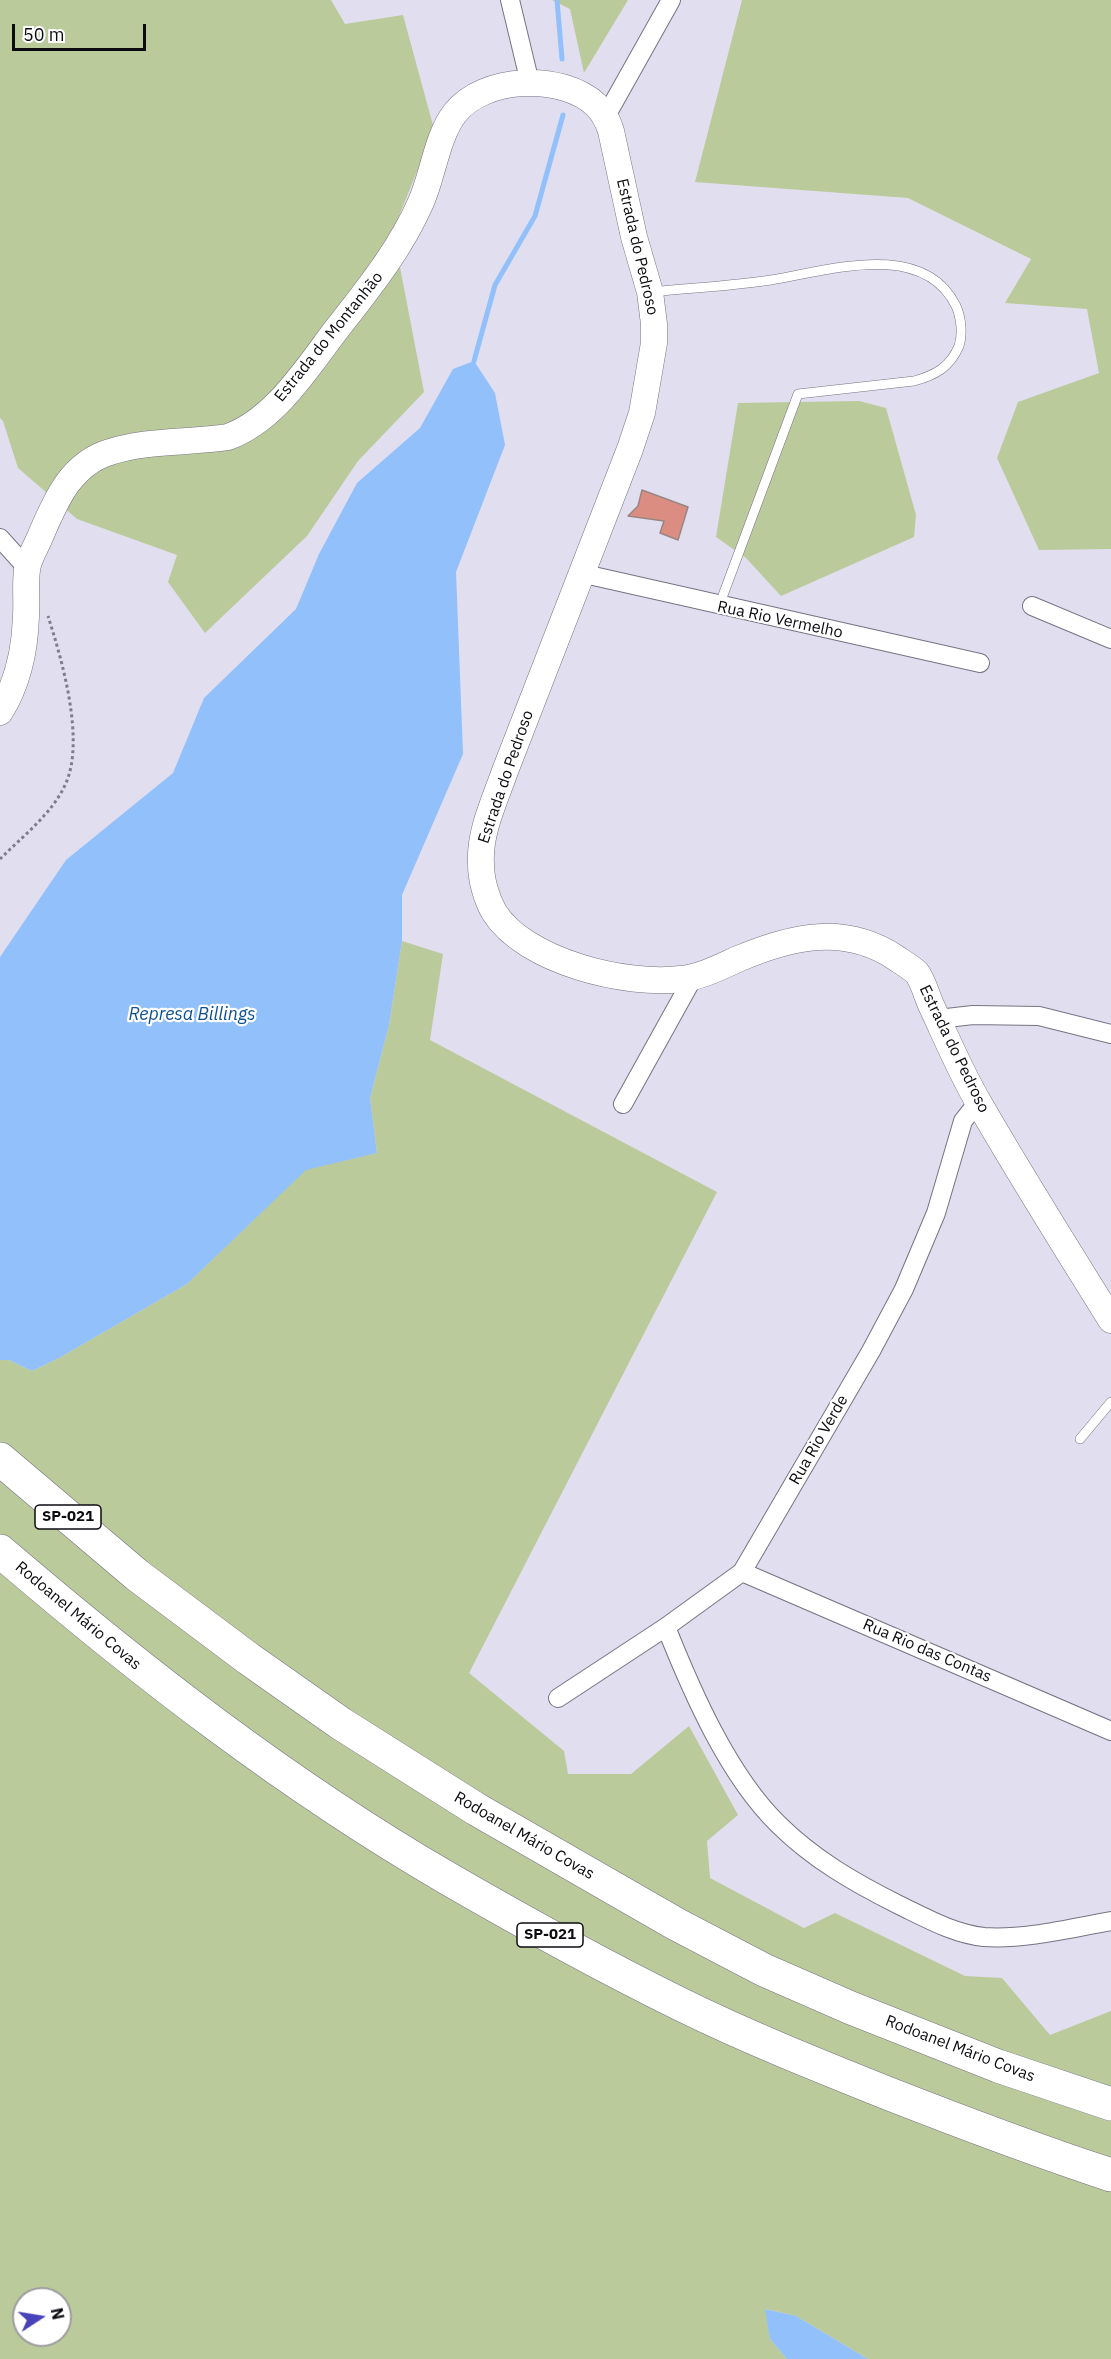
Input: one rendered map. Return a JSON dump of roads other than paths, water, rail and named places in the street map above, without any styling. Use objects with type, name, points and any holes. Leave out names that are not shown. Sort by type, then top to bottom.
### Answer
[{"type":"highway","name":"Rodoanel Mário Covas","points":[[0,1459],[137,1575],[340,1723],[476,1809],[676,1924],[764,1970],[851,2008],[998,2066],[1111,2104]]},
{"type":"highway","name":"Rodoanel Mário Covas","points":[[0,1551],[130,1660],[324,1800],[445,1877],[680,2004],[808,2062],[1050,2155],[1111,2175]]},
{"type":"main road","name":"Estrada do Montanhão","points":[[27,568],[59,494],[70,478],[84,465],[100,455],[127,447],[207,440],[234,434],[255,423],[284,396],[382,272],[400,245],[421,203],[445,132],[454,114],[468,101],[500,86],[530,83],[562,88],[583,95],[606,116]]},
{"type":"main road","name":"Estrada do Pedroso","points":[[606,116],[634,237],[650,292],[654,343],[642,413],[505,771],[485,830],[481,864],[486,891],[495,913],[512,931],[561,961],[596,973],[660,981],[694,976],[765,948],[812,937],[846,937],[878,947],[917,973],[978,1102],[1111,1320]]},
{"type":"main road","points":[[0,712],[13,689],[21,659],[26,618],[27,568]]},
{"type":"street","points":[[510,0],[530,83]]},
{"type":"street","points":[[606,116],[671,0]]},
{"type":"street","points":[[0,538],[27,568]]},
{"type":"street","name":"Rua Rio Vermelho","points":[[580,573],[980,663]]},
{"type":"street","points":[[1032,606],[1111,639]]},
{"type":"street","points":[[623,1104],[694,976]]},
{"type":"street","points":[[938,1019],[973,1015],[1039,1016],[1111,1034]]},
{"type":"street","name":"Rua Rio Verde","points":[[558,1698],[666,1627],[742,1572],[871,1351],[904,1288],[936,1213],[949,1162],[963,1121],[978,1102]]},
{"type":"street","name":"Rua Rio das Contas","points":[[742,1572],[1111,1731]]},
{"type":"street","points":[[666,1627],[691,1688],[711,1727],[727,1756],[760,1803],[778,1824],[812,1853],[850,1880],[945,1927],[984,1937],[1056,1931],[1111,1921]]},
{"type":"lane","points":[[650,292],[771,280],[815,271],[881,264],[896,265],[929,276],[949,293],[957,309],[960,342],[950,363],[936,373],[914,381],[798,394],[719,606]]},
{"type":"lane","points":[[1080,1439],[1111,1402]]},
{"type":"water","name":"Represa Billings","points":[[474,361],[495,393],[505,445],[456,572],[463,754],[402,895],[402,941],[389,1025],[370,1098],[377,1153],[306,1170],[187,1284],[59,1358],[32,1371],[9,1360],[0,1360],[0,957],[66,860],[173,773],[204,698],[296,609],[319,554],[357,483],[420,428],[453,369]]},
{"type":"water","points":[[765,2309],[796,2316],[868,2359],[787,2359],[770,2339]]},
{"type":"waterway","points":[[557,0],[562,59]]},
{"type":"waterway","points":[[474,361],[495,285],[535,216],[563,115]]}]
